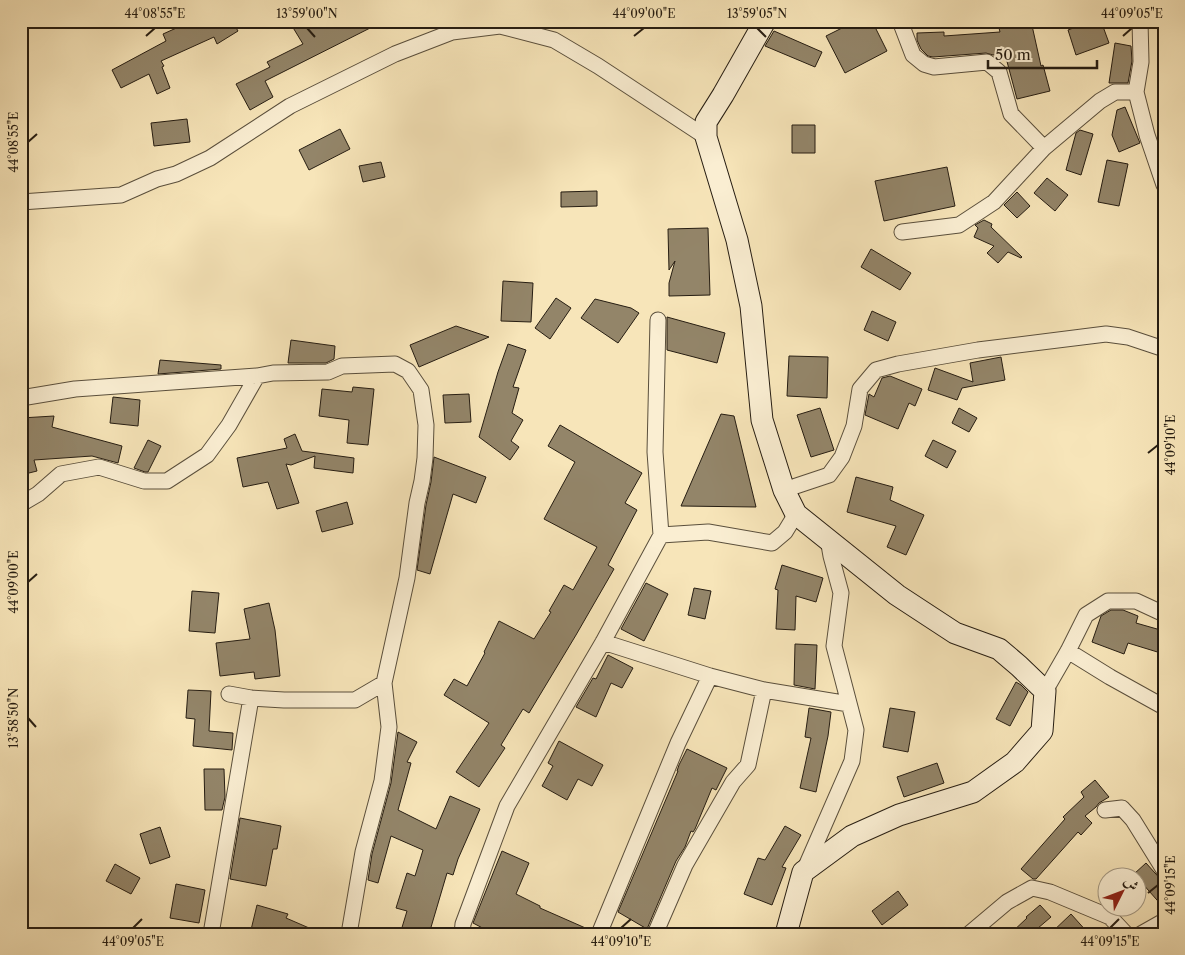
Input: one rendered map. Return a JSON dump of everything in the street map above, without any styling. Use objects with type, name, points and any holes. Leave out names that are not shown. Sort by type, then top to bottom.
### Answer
[{"type":"main road","points":[[765,21],[723,96],[706,122],[706,137],[737,240],[751,306],[762,420],[784,490],[796,514],[897,595],[955,634],[999,649],[1045,691],[1042,731],[1014,762],[973,792],[899,816],[852,836],[803,872],[786,934]]},
{"type":"street","points":[[900,21],[913,55],[924,64],[934,67],[987,62],[999,72],[1012,114],[1044,148]]},
{"type":"street","points":[[1140,21],[1141,62],[1136,92],[1164,185]]},
{"type":"street","points":[[21,202],[121,195],[157,179],[176,174],[210,158],[290,106],[395,54],[452,32],[500,26],[554,40],[598,66],[706,137]]},
{"type":"street","points":[[902,232],[959,225],[994,202],[1044,148],[1100,101],[1116,92],[1136,92]]},
{"type":"street","points":[[462,934],[463,924],[506,806],[603,642],[661,535],[655,452],[658,320]]},
{"type":"street","points":[[784,490],[829,475],[842,458],[854,426],[860,389],[876,370],[898,364],[978,350],[1106,334],[1128,337],[1164,349]]},
{"type":"street","points":[[21,398],[75,389],[257,376],[274,373],[328,372],[342,366],[395,364],[408,371],[421,390],[426,425],[422,481],[417,503],[407,578],[384,683],[389,727],[382,781],[363,852],[349,934]]},
{"type":"street","points":[[21,504],[38,494],[60,474],[99,467],[144,481],[168,480],[207,455],[229,425],[257,376]]},
{"type":"street","points":[[661,535],[708,532],[772,544],[785,532],[796,514]]},
{"type":"street","points":[[803,872],[852,762],[856,730],[834,646],[841,593],[828,540]]},
{"type":"street","points":[[1045,691],[1086,615],[1108,601],[1136,600],[1164,614]]},
{"type":"street","points":[[603,642],[710,676],[764,690],[850,704]]},
{"type":"street","points":[[1068,651],[1164,707]]},
{"type":"street","points":[[599,934],[678,743],[710,676]]},
{"type":"street","points":[[229,694],[251,698],[293,701],[355,700],[384,683]]},
{"type":"street","points":[[655,934],[685,865],[733,782],[748,765],[764,690]]},
{"type":"street","points":[[211,934],[251,698]]},
{"type":"street","points":[[1105,810],[1122,808],[1133,820],[1164,870]]},
{"type":"street","points":[[969,934],[1007,902],[1032,888],[1050,892],[1110,917],[1126,934]]},
{"type":"street","points":[[1141,934],[1164,921]]},
{"type":"building","points":[[192,21],[232,21],[238,31],[217,44],[214,37],[161,61],[170,88],[157,94],[149,74],[121,88],[112,70],[166,41],[163,34]]},
{"type":"building","points":[[289,21],[384,21],[265,81],[273,97],[250,110],[236,84],[270,67],[267,62],[303,44]]},
{"type":"building","points":[[856,21],[872,21],[887,51],[845,73],[826,36]]},
{"type":"building","points":[[1011,21],[1031,21],[1041,66],[1043,65],[1050,91],[1017,99],[1005,54],[993,55],[986,53],[933,57],[928,56],[921,49],[917,40],[917,33],[944,32],[944,36],[1000,32],[998,24]]},
{"type":"building","points":[[1092,21],[1101,21],[1109,43],[1076,55],[1068,30]]},
{"type":"building","points":[[774,31],[822,52],[815,67],[765,46]]},
{"type":"building","points":[[1115,43],[1131,46],[1132,61],[1128,83],[1109,83]]},
{"type":"building","points":[[1125,107],[1140,143],[1119,152],[1112,135],[1117,110]]},
{"type":"building","points":[[187,119],[190,142],[154,146],[151,123]]},
{"type":"building","points":[[792,125],[815,125],[815,153],[792,153]]},
{"type":"building","points":[[340,129],[350,149],[309,170],[299,150]]},
{"type":"building","points":[[1080,130],[1093,134],[1081,175],[1066,170],[1076,133]]},
{"type":"building","points":[[1107,160],[1128,164],[1119,206],[1098,202]]},
{"type":"building","points":[[381,162],[385,177],[363,182],[359,166]]},
{"type":"building","points":[[947,167],[955,206],[884,221],[875,181]]},
{"type":"building","points":[[1047,178],[1068,195],[1055,211],[1034,193]]},
{"type":"building","points":[[597,191],[597,206],[561,207],[561,192]]},
{"type":"building","points":[[1017,192],[1030,206],[1017,218],[1004,205]]},
{"type":"building","points":[[984,220],[992,224],[991,227],[1021,258],[1008,252],[998,263],[987,253],[994,246],[974,237],[978,228],[975,225]]},
{"type":"building","points":[[708,228],[710,295],[669,296],[669,283],[675,261],[669,270],[668,229]]},
{"type":"building","points":[[871,249],[911,273],[900,290],[861,267]]},
{"type":"building","points":[[503,281],[533,283],[531,322],[501,321]]},
{"type":"building","points":[[556,298],[571,308],[550,339],[535,328]]},
{"type":"building","points":[[595,299],[631,308],[639,313],[618,343],[581,318]]},
{"type":"building","points":[[872,311],[896,322],[888,341],[864,330]]},
{"type":"building","points":[[667,317],[725,333],[717,363],[667,350]]},
{"type":"building","points":[[456,326],[489,337],[419,367],[410,345]]},
{"type":"building","points":[[291,340],[335,346],[334,359],[326,363],[288,363]]},
{"type":"building","points":[[508,344],[526,350],[513,387],[519,388],[512,413],[523,420],[511,441],[519,447],[510,460],[479,437]]},
{"type":"building","points":[[789,356],[828,357],[827,398],[787,396]]},
{"type":"building","points":[[1001,357],[1005,380],[962,388],[957,400],[928,390],[935,368],[973,382],[970,363]]},
{"type":"building","points":[[160,360],[221,365],[221,369],[158,374]]},
{"type":"building","points":[[890,376],[922,389],[915,406],[909,403],[898,429],[865,415],[869,394],[874,397],[882,378]]},
{"type":"building","points":[[353,387],[374,389],[368,445],[347,443],[349,420],[319,416],[322,389],[352,392]]},
{"type":"building","points":[[469,394],[471,422],[445,423],[443,395]]},
{"type":"building","points":[[113,397],[140,400],[138,426],[110,423]]},
{"type":"building","points":[[820,408],[834,450],[811,457],[797,415]]},
{"type":"building","points":[[959,408],[977,418],[969,432],[952,423]]},
{"type":"building","points":[[721,414],[734,416],[756,507],[681,506]]},
{"type":"building","points":[[54,416],[52,427],[122,446],[118,463],[92,456],[34,460],[37,471],[21,475],[21,418]]},
{"type":"building","points":[[560,425],[642,473],[625,503],[637,510],[608,565],[614,569],[529,713],[523,709],[501,745],[505,748],[479,787],[456,772],[489,723],[444,695],[454,679],[467,686],[485,653],[499,621],[534,639],[551,612],[549,611],[564,585],[573,590],[597,547],[544,519],[575,462],[548,446]]},
{"type":"building","points":[[295,434],[302,451],[354,458],[353,473],[314,468],[315,456],[291,465],[286,464],[299,503],[277,509],[268,482],[243,487],[237,458],[287,448],[284,439]]},
{"type":"building","points":[[148,440],[161,446],[148,472],[145,472],[134,468]]},
{"type":"building","points":[[933,440],[956,451],[947,468],[925,456]]},
{"type":"building","points":[[434,457],[486,477],[476,503],[453,494],[430,574],[417,570]]},
{"type":"building","points":[[856,477],[893,487],[890,500],[924,515],[906,555],[887,547],[896,526],[847,512]]},
{"type":"building","points":[[347,502],[353,524],[322,532],[316,511]]},
{"type":"building","points":[[782,565],[823,578],[816,602],[796,596],[795,630],[776,629],[778,590],[775,589]]},
{"type":"building","points":[[646,583],[668,594],[644,641],[621,629]]},
{"type":"building","points":[[694,588],[711,591],[705,619],[688,615]]},
{"type":"building","points":[[192,591],[219,593],[215,633],[189,631]]},
{"type":"building","points":[[269,603],[275,630],[280,676],[255,679],[254,672],[220,676],[216,643],[250,639],[244,609]]},
{"type":"building","points":[[1111,610],[1123,610],[1138,616],[1136,623],[1164,631],[1164,654],[1128,643],[1124,654],[1092,642],[1101,616]]},
{"type":"building","points":[[795,644],[817,645],[815,689],[794,685]]},
{"type":"building","points":[[608,655],[633,668],[622,688],[611,683],[596,717],[576,707],[593,678],[596,679]]},
{"type":"building","points":[[1016,682],[1028,692],[1010,726],[996,719]]},
{"type":"building","points":[[188,690],[211,691],[209,731],[233,733],[232,750],[193,746],[195,719],[186,718]]},
{"type":"building","points":[[809,708],[831,712],[816,792],[800,788],[811,738],[805,737]]},
{"type":"building","points":[[890,708],[915,712],[908,752],[883,747]]},
{"type":"building","points":[[398,732],[417,742],[407,762],[411,763],[398,810],[436,829],[450,796],[480,809],[453,875],[447,873],[429,934],[400,934],[407,911],[396,908],[407,873],[415,876],[423,850],[391,836],[378,883],[368,880],[372,854],[391,783]]},
{"type":"building","points":[[559,741],[603,765],[592,786],[578,779],[567,800],[542,786],[553,766],[548,763]]},
{"type":"building","points":[[687,749],[727,768],[716,790],[712,788],[695,829],[693,832],[691,831],[685,847],[676,861],[647,929],[618,912]]},
{"type":"building","points":[[937,763],[944,783],[904,797],[897,777]]},
{"type":"building","points":[[204,769],[224,769],[225,797],[222,810],[205,810]]},
{"type":"building","points":[[1095,780],[1109,797],[1099,803],[1085,816],[1092,823],[1081,835],[1078,832],[1036,879],[1033,879],[1021,869],[1065,819],[1063,817],[1084,797],[1081,792]]},
{"type":"building","points":[[240,818],[281,826],[277,849],[273,849],[266,886],[230,879]]},
{"type":"building","points":[[785,826],[801,835],[782,867],[786,868],[772,905],[744,894],[758,858],[765,860]]},
{"type":"building","points":[[160,827],[170,857],[150,864],[140,834]]},
{"type":"building","points":[[502,851],[529,863],[516,894],[540,906],[540,908],[590,930],[590,934],[511,934],[501,929],[499,934],[494,934],[473,923]]},
{"type":"building","points":[[1146,863],[1164,883],[1164,908],[1148,890],[1148,868],[1141,868]]},
{"type":"building","points":[[115,864],[140,878],[131,894],[106,881]]},
{"type":"building","points":[[176,884],[205,890],[199,923],[170,918]]},
{"type":"building","points":[[898,891],[908,905],[882,925],[872,911]]},
{"type":"building","points":[[257,905],[288,914],[286,918],[323,934],[250,934]]},
{"type":"building","points":[[1040,905],[1051,917],[1031,934],[1010,934],[1026,917]]},
{"type":"building","points":[[1071,914],[1089,934],[1050,934]]}]
